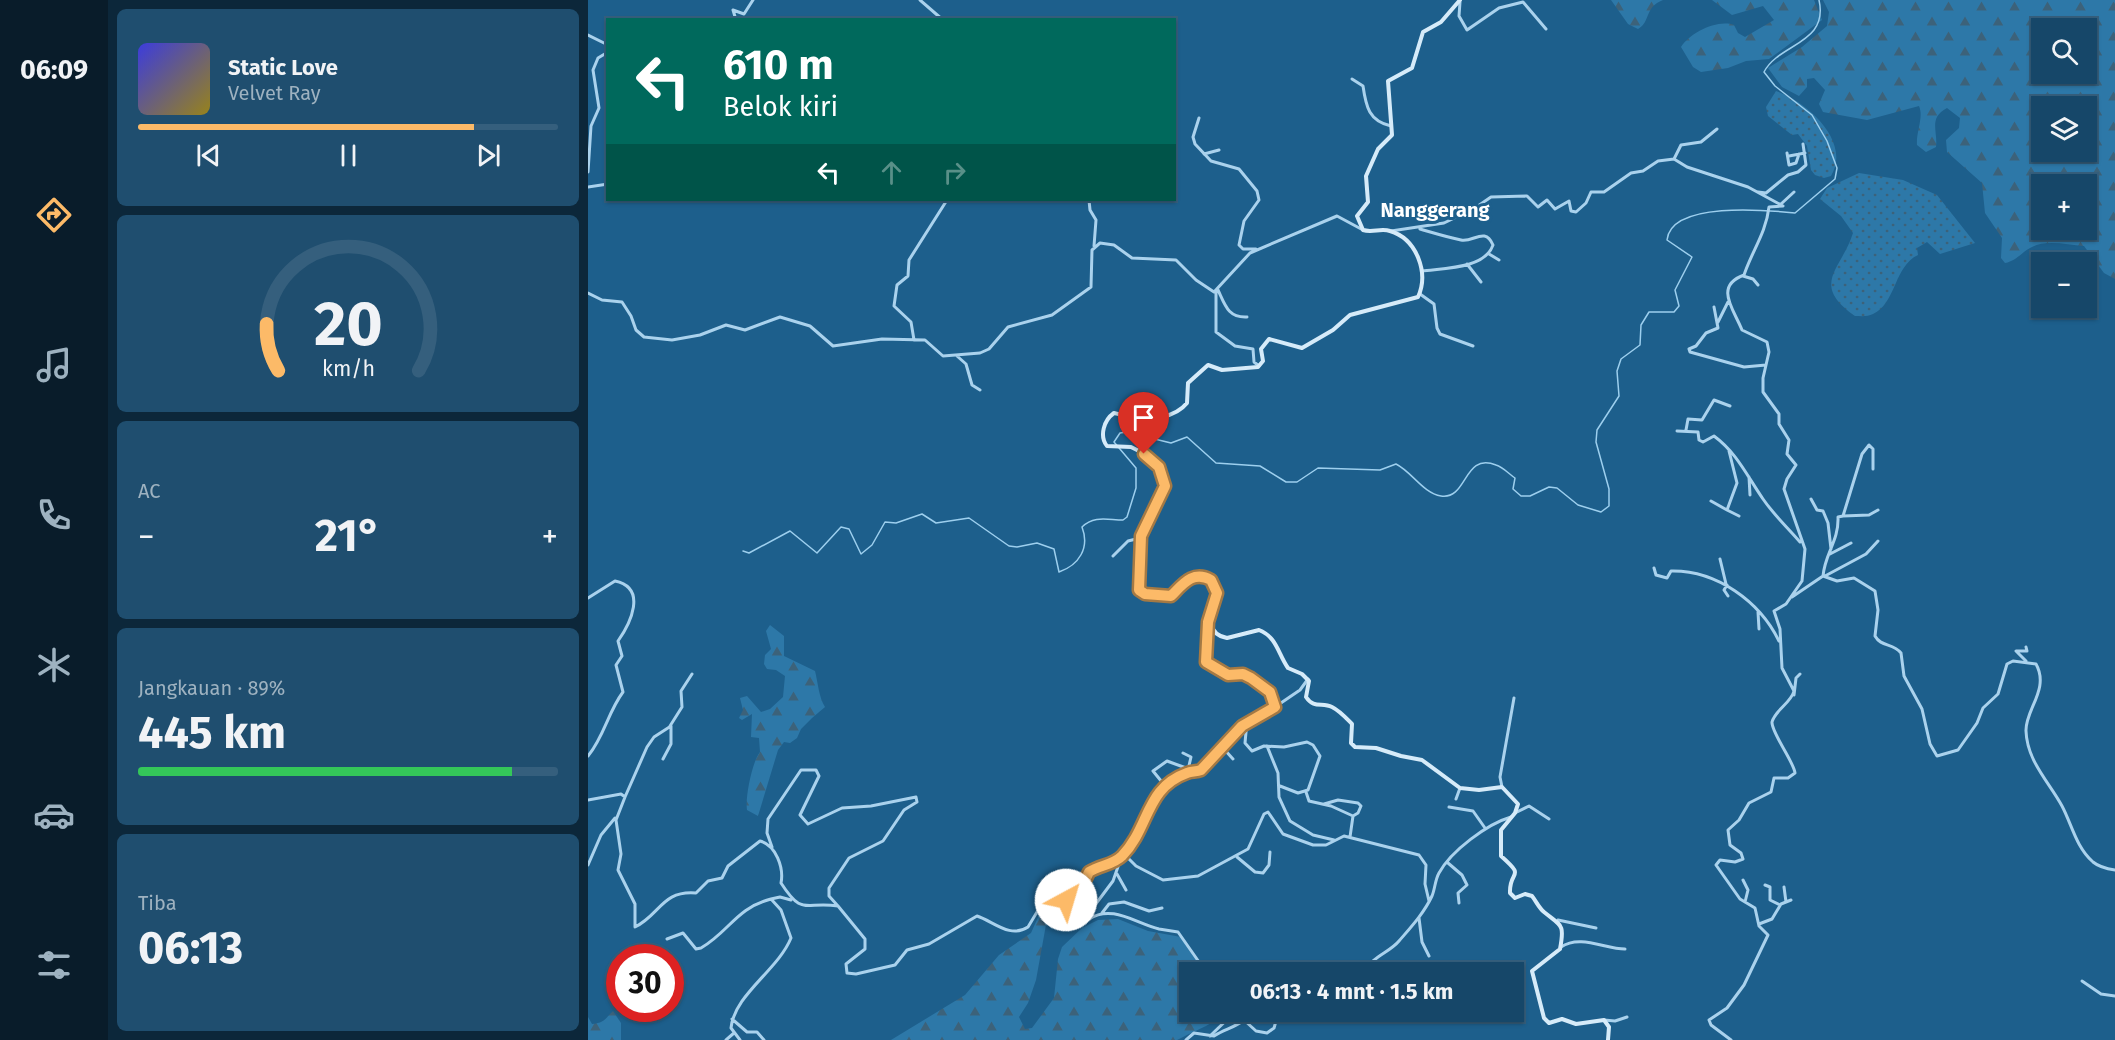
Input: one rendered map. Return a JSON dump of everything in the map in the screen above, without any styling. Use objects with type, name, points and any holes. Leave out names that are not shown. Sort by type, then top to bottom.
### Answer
[{"type":"street","points":[[735,18],[733,10],[744,14],[753,0]]},
{"type":"street","points":[[920,0],[941,18]]},
{"type":"street","points":[[1460,0],[1459,15],[1467,30],[1499,8],[1523,2],[1546,29]]},
{"type":"street","points":[[1363,230],[1358,216],[1368,202],[1365,180],[1378,149],[1391,138],[1393,126],[1388,81],[1412,68],[1424,31],[1440,23],[1460,0]]},
{"type":"street","points":[[588,34],[606,44]]},
{"type":"street","points":[[588,172],[590,131],[599,108],[593,70],[598,58],[606,53]]},
{"type":"street","points":[[1352,79],[1362,86],[1370,116],[1378,123],[1393,126]]},
{"type":"street","points":[[1199,118],[1193,140],[1204,154],[1219,165],[1236,167],[1257,191],[1259,200],[1244,220],[1239,245],[1243,249],[1261,248]]},
{"type":"street","points":[[1674,159],[1681,144],[1701,142],[1718,129]]},
{"type":"street","points":[[1756,192],[1766,193],[1790,174],[1798,172],[1806,165],[1803,144]]},
{"type":"street","points":[[1204,154],[1219,150]]},
{"type":"street","points":[[1792,165],[1789,164],[1788,154],[1805,153]]},
{"type":"street","points":[[1790,174],[1792,165],[1799,160],[1799,154]]},
{"type":"street","points":[[1259,366],[1254,362],[1252,349],[1235,346],[1215,332],[1217,291],[1247,255],[1340,215],[1353,227],[1363,230],[1391,231],[1398,228],[1418,228],[1444,223],[1493,196],[1524,196],[1539,207],[1547,200],[1556,209],[1569,201],[1571,211],[1576,212],[1586,203],[1591,192],[1604,192],[1631,173],[1643,171],[1658,161],[1674,159],[1687,167],[1722,177],[1776,204],[1781,204]]},
{"type":"street","points":[[588,187],[606,184]]},
{"type":"street","points":[[1743,276],[1756,249],[1760,232],[1767,225],[1768,209],[1782,208],[1781,204],[1794,192]]},
{"type":"street","points":[[914,340],[911,322],[894,306],[896,288],[908,276],[909,260],[946,201]]},
{"type":"street","points":[[588,293],[602,300],[622,302],[638,332],[653,338],[672,340],[700,335],[726,325],[745,330],[780,317],[810,326],[830,344],[836,346],[882,339],[914,340],[927,341],[943,356],[984,352],[1008,327],[1052,315],[1070,300],[1089,290],[1092,283],[1090,257],[1094,246],[1096,220],[1090,210],[1089,201]]},
{"type":"street","points":[[1418,228],[1461,241],[1478,235],[1486,236],[1493,245],[1489,254],[1477,261],[1422,271]]},
{"type":"street","points":[[1391,231],[1401,237],[1420,260],[1422,271],[1420,294]]},
{"type":"street","points":[[1094,246],[1110,243],[1132,258],[1176,260],[1210,291],[1217,291]]},
{"type":"street","points":[[1489,254],[1499,260]]},
{"type":"street","points":[[1467,264],[1481,282]]},
{"type":"street","points":[[1758,285],[1753,279],[1743,276],[1734,278],[1728,285],[1728,302],[1718,322],[1718,330],[1706,333],[1696,346],[1689,349],[1690,352],[1744,367],[1766,365]]},
{"type":"street","points":[[1217,291],[1229,312],[1239,317],[1247,317]]},
{"type":"street","points":[[1420,294],[1434,304],[1440,334],[1473,346]]},
{"type":"street","points":[[1275,707],[1270,692],[1251,678],[1243,674],[1228,675],[1206,662],[1209,616],[1217,589],[1208,578],[1200,576],[1187,579],[1171,596],[1145,594],[1139,590],[1140,542],[1145,525],[1162,495],[1165,480],[1159,467],[1150,457],[1131,447],[1107,446],[1103,438],[1106,421],[1112,414],[1135,418],[1167,415],[1185,406],[1188,384],[1208,365],[1222,370],[1259,366],[1263,361],[1261,349],[1269,339],[1302,348],[1333,330],[1350,315],[1414,298],[1420,294]]},
{"type":"street","points":[[1728,302],[1736,312],[1742,330],[1767,341],[1769,352],[1763,378],[1764,395],[1779,414],[1779,423],[1789,440],[1787,454],[1796,465],[1787,478],[1784,489],[1805,548],[1802,581],[1785,606],[1774,610],[1781,646],[1782,668],[1793,688],[1793,696]]},
{"type":"street","points":[[1714,307],[1714,316],[1718,322]]},
{"type":"street","points":[[956,355],[966,364],[972,386],[980,390]]},
{"type":"street","points":[[1686,430],[1688,419],[1701,421],[1714,400],[1730,406]]},
{"type":"street","points":[[1677,431],[1698,432],[1702,442],[1714,436],[1729,450],[1749,476],[1782,525],[1805,548]]},
{"type":"street","points":[[1843,516],[1862,454],[1869,444],[1873,448],[1873,468]]},
{"type":"street","points":[[1727,510],[1737,483],[1729,450]]},
{"type":"street","points":[[1749,476],[1750,495]]},
{"type":"street","points":[[1811,499],[1816,510],[1823,511],[1827,521],[1830,553]]},
{"type":"street","points":[[1711,501],[1739,516]]},
{"type":"street","points":[[1824,576],[1830,553],[1838,536],[1838,517],[1869,515],[1878,510]]},
{"type":"street","points":[[1113,555],[1128,541],[1136,539],[1140,542]]},
{"type":"street","points":[[1790,598],[1824,576],[1866,554],[1878,541]]},
{"type":"street","points":[[1830,553],[1851,543]]},
{"type":"street","points":[[1720,559],[1726,584],[1724,590],[1728,597]]},
{"type":"street","points":[[1654,568],[1655,575],[1667,578],[1671,571],[1685,571],[1726,584],[1758,610],[1781,646]]},
{"type":"street","points":[[1824,576],[1837,581],[1848,578],[1858,579],[1875,592],[1878,610],[1875,636],[1880,642],[1894,646],[1901,653],[1904,676],[1922,709],[1930,744],[1937,756],[1958,750],[1977,723],[1983,708],[1998,694],[2007,664],[2027,662],[2037,665],[2040,678],[2038,696],[2026,726],[2032,752],[2046,784],[2064,810],[2078,843],[2094,863],[2115,870]]},
{"type":"street","points":[[588,598],[615,581],[627,586],[635,604],[628,626],[618,641],[622,656],[616,668],[623,692],[611,708],[600,738],[588,756]]},
{"type":"street","points":[[1758,610],[1759,629]]},
{"type":"street","points":[[1209,616],[1215,630],[1224,638],[1263,631],[1278,645],[1288,668],[1308,679]]},
{"type":"street","points":[[2026,648],[2027,651],[2016,651],[2027,662]]},
{"type":"street","points":[[588,865],[601,835],[616,816],[647,747],[654,737],[670,726],[682,707],[681,691],[692,674]]},
{"type":"street","points":[[1731,1040],[1711,1025],[1709,1020],[1727,1008],[1748,978],[1751,966],[1768,937],[1759,924],[1755,908],[1745,902],[1716,865],[1720,860],[1735,862],[1743,859],[1741,853],[1730,845],[1728,830],[1739,820],[1749,803],[1770,793],[1774,778],[1788,778],[1795,775],[1794,765],[1784,753],[1772,724],[1796,693],[1797,677],[1800,674]]},
{"type":"street","points":[[1166,787],[1153,771],[1167,761],[1188,770],[1201,770],[1247,721],[1275,707],[1300,690],[1308,679]]},
{"type":"street","points":[[1308,679],[1307,699],[1316,706],[1330,706],[1352,724],[1351,743],[1355,747],[1376,748],[1402,757],[1418,758],[1460,788],[1479,790],[1502,787]]},
{"type":"street","points":[[1514,698],[1500,777],[1502,787],[1517,802],[1514,814],[1500,833],[1501,856],[1513,864],[1516,875],[1510,893],[1515,898],[1525,894],[1531,895],[1542,911],[1558,920],[1596,928]]},
{"type":"street","points":[[1247,721],[1246,746],[1253,751],[1267,746],[1284,747],[1305,742],[1313,745],[1321,758],[1306,792]]},
{"type":"street","points":[[663,759],[670,744],[672,729],[670,726]]},
{"type":"street","points":[[1267,746],[1278,772],[1279,797],[1290,821],[1313,835],[1335,840]]},
{"type":"street","points":[[1223,748],[1233,759]]},
{"type":"street","points":[[1183,753],[1191,757],[1188,770],[1152,800],[1145,823],[1123,855],[1117,874],[1086,918],[1102,913],[1118,914],[1160,929],[1178,932],[1199,962]]},
{"type":"street","points":[[775,854],[767,824],[801,770],[806,768],[816,770],[819,776],[800,815],[808,824],[842,808],[871,806],[916,797],[915,804],[904,810],[883,842],[848,859],[829,888],[829,896],[860,932],[867,945],[850,960],[846,971],[856,974],[895,965],[907,950],[928,945],[977,916],[1008,930],[1024,930],[1049,892],[1054,892],[1059,900],[1066,900],[1082,887],[1089,872],[1123,855]]},
{"type":"street","points":[[1280,786],[1292,792],[1306,792]]},
{"type":"street","points":[[1456,799],[1460,788]]},
{"type":"street","points":[[1306,792],[1309,801],[1324,804],[1353,816]]},
{"type":"street","points":[[588,800],[621,794],[625,796]]},
{"type":"street","points":[[1324,804],[1338,800],[1358,803],[1361,807],[1353,816],[1350,838]]},
{"type":"street","points":[[1372,962],[1396,945],[1429,901],[1437,875],[1485,828],[1529,806],[1549,819]]},
{"type":"street","points":[[1449,807],[1473,811],[1485,828]]},
{"type":"street","points":[[1123,855],[1136,866],[1166,881],[1198,876],[1250,848],[1267,812],[1283,834],[1318,846],[1344,837],[1419,855],[1426,865],[1425,884],[1429,901]]},
{"type":"street","points":[[616,816],[621,854],[618,870],[635,904],[635,927],[671,896],[684,891],[696,893],[708,882],[722,878],[728,866],[760,841],[767,843],[775,854],[782,868],[781,883],[791,900]]},
{"type":"street","points":[[1235,857],[1260,874],[1269,865],[1270,852]]},
{"type":"street","points":[[1448,863],[1462,875],[1467,885],[1458,893],[1459,903]]},
{"type":"street","points":[[1117,874],[1126,890]]},
{"type":"street","points":[[1743,880],[1748,890],[1745,902]]},
{"type":"street","points":[[1765,885],[1770,887],[1770,900],[1780,905]]},
{"type":"street","points":[[1784,887],[1786,902]]},
{"type":"street","points":[[667,939],[683,933],[696,949],[701,948],[732,924],[740,912],[780,897],[803,905],[838,906]]},
{"type":"street","points":[[740,1040],[731,1028],[732,1019],[740,1002],[780,958],[791,938],[781,910],[771,899]]},
{"type":"street","points":[[1759,924],[1772,919],[1780,905],[1791,900]]},
{"type":"street","points":[[1102,913],[1109,904],[1124,902],[1148,911],[1162,908]]},
{"type":"street","points":[[1419,916],[1422,942],[1429,956]]},
{"type":"street","points":[[1558,920],[1561,925],[1561,947]]},
{"type":"street","points":[[1625,949],[1576,942],[1561,947],[1532,972],[1544,1018],[1549,1023],[1562,1019],[1576,1024],[1604,1020],[1615,1021],[1627,1017]]},
{"type":"street","points":[[2082,981],[2101,994],[2115,996]]},
{"type":"street","points":[[732,1019],[747,1032],[757,1032],[764,1040]]},
{"type":"street","points":[[1604,1020],[1609,1027],[1608,1040]]},
{"type":"street","points":[[1210,1036],[1225,1022]]},
{"type":"street","points":[[1186,1040],[1194,1033],[1216,1035],[1225,1028],[1235,1028],[1242,1022]]},
{"type":"street","points":[[1246,1022],[1256,1030],[1267,1033],[1274,1028],[1275,1022]]},
{"type":"street","points":[[726,1040],[734,1033]]},
{"type":"green space","points":[[1611,0],[1663,0],[1653,6],[1645,22],[1638,29],[1628,24]]},
{"type":"green space","points":[[1712,0],[1814,0],[1822,20],[1769,59],[1746,61],[1728,68],[1701,72],[1693,67],[1681,47],[1697,32],[1704,28],[1727,24],[1734,25],[1738,33],[1745,37],[1774,20],[1763,6],[1732,15]]},
{"type":"green space","points":[[1823,0],[2115,0],[2115,279],[2104,273],[2097,264],[2097,252],[2088,252],[2084,246],[2056,243],[2036,245],[2005,263],[2001,258],[2002,238],[1985,213],[1982,183],[1947,152],[1946,140],[1959,128],[1960,118],[1947,108],[1941,112],[1936,121],[1936,147],[1926,152],[1917,145],[1921,115],[1919,106],[1867,120],[1823,112],[1819,104],[1825,90],[1814,78],[1807,79],[1807,87],[1799,96],[1782,87],[1768,68],[1802,47],[1827,26],[1829,12]]},
{"type":"green space","points":[[1776,91],[1788,96],[1812,113],[1831,136],[1836,163],[1831,176],[1824,178],[1815,175],[1811,170],[1807,146],[1798,134],[1792,135],[1768,116],[1766,107]]},
{"type":"green space","points":[[1859,173],[1903,180],[1937,195],[1975,243],[1940,254],[1927,242],[1917,248],[1918,255],[1904,267],[1881,309],[1868,316],[1855,316],[1841,305],[1834,295],[1831,285],[1833,276],[1853,233],[1841,216],[1820,199],[1827,188]]},
{"type":"green space","points":[[770,625],[784,636],[784,656],[815,671],[825,707],[801,729],[797,738],[790,743],[784,742],[778,750],[758,816],[747,810],[747,804],[752,772],[760,752],[759,738],[751,737],[752,714],[742,720],[739,718],[743,710],[740,698],[747,696],[761,712],[770,709],[783,697],[785,676],[776,670],[767,669],[764,664],[765,655],[771,649],[766,631]]},
{"type":"green space","points":[[1043,906],[1049,908],[1036,980],[1028,1003],[1019,1017],[1025,1029],[1032,1028],[1054,998],[1058,959],[1062,947],[1082,928],[1098,920],[1118,919],[1148,931],[1181,937],[1198,962],[1179,962],[1179,1022],[1212,1022],[1177,1040],[891,1040],[965,995],[999,955],[1031,933]]},
{"type":"green space","points":[[588,1017],[592,1024],[606,1018],[606,1022],[620,1022],[621,1040],[588,1040]]},
{"type":"waterway","points":[[743,551],[749,553],[790,531],[817,553],[841,527],[849,529],[861,554],[872,545],[885,522],[896,523],[922,514],[936,523],[969,518],[1009,546],[1017,547],[1037,543],[1054,549],[1059,572],[1072,565],[1081,555],[1085,542],[1082,527],[1091,521],[1123,520],[1127,517],[1136,488],[1136,468],[1114,442],[1120,433],[1126,432],[1171,443],[1187,437],[1216,463],[1260,466],[1286,482],[1297,482],[1318,468],[1380,470],[1396,464],[1423,487],[1441,496],[1450,495],[1456,491],[1471,470],[1485,463],[1499,466],[1515,478],[1513,489],[1521,496],[1530,496],[1549,487],[1557,488],[1578,505],[1601,512],[1609,506],[1609,489],[1596,442],[1597,430],[1619,396],[1617,371],[1621,359],[1640,345],[1641,325],[1649,312],[1674,312],[1679,306],[1675,290],[1692,257],[1667,240],[1672,228],[1685,219],[1722,211],[1763,210],[1795,213],[1835,179],[1837,168],[1827,141],[1812,115],[1775,86],[1764,72],[1771,62],[1801,42],[1817,26],[1820,15],[1819,0]]},
{"type":"district","name":"Nanggerang","points":[[1435,210]]},
{"type":"route","points":[[1066,900],[1083,886],[1084,877],[1089,872],[1115,862],[1124,854],[1145,823],[1150,803],[1157,793],[1188,772],[1203,769],[1242,726],[1275,707],[1273,698],[1266,687],[1243,674],[1228,675],[1206,662],[1204,657],[1209,646],[1208,622],[1217,593],[1211,580],[1203,576],[1187,579],[1171,596],[1145,594],[1139,590],[1141,536],[1165,486],[1165,480],[1159,467],[1144,454]]}]
